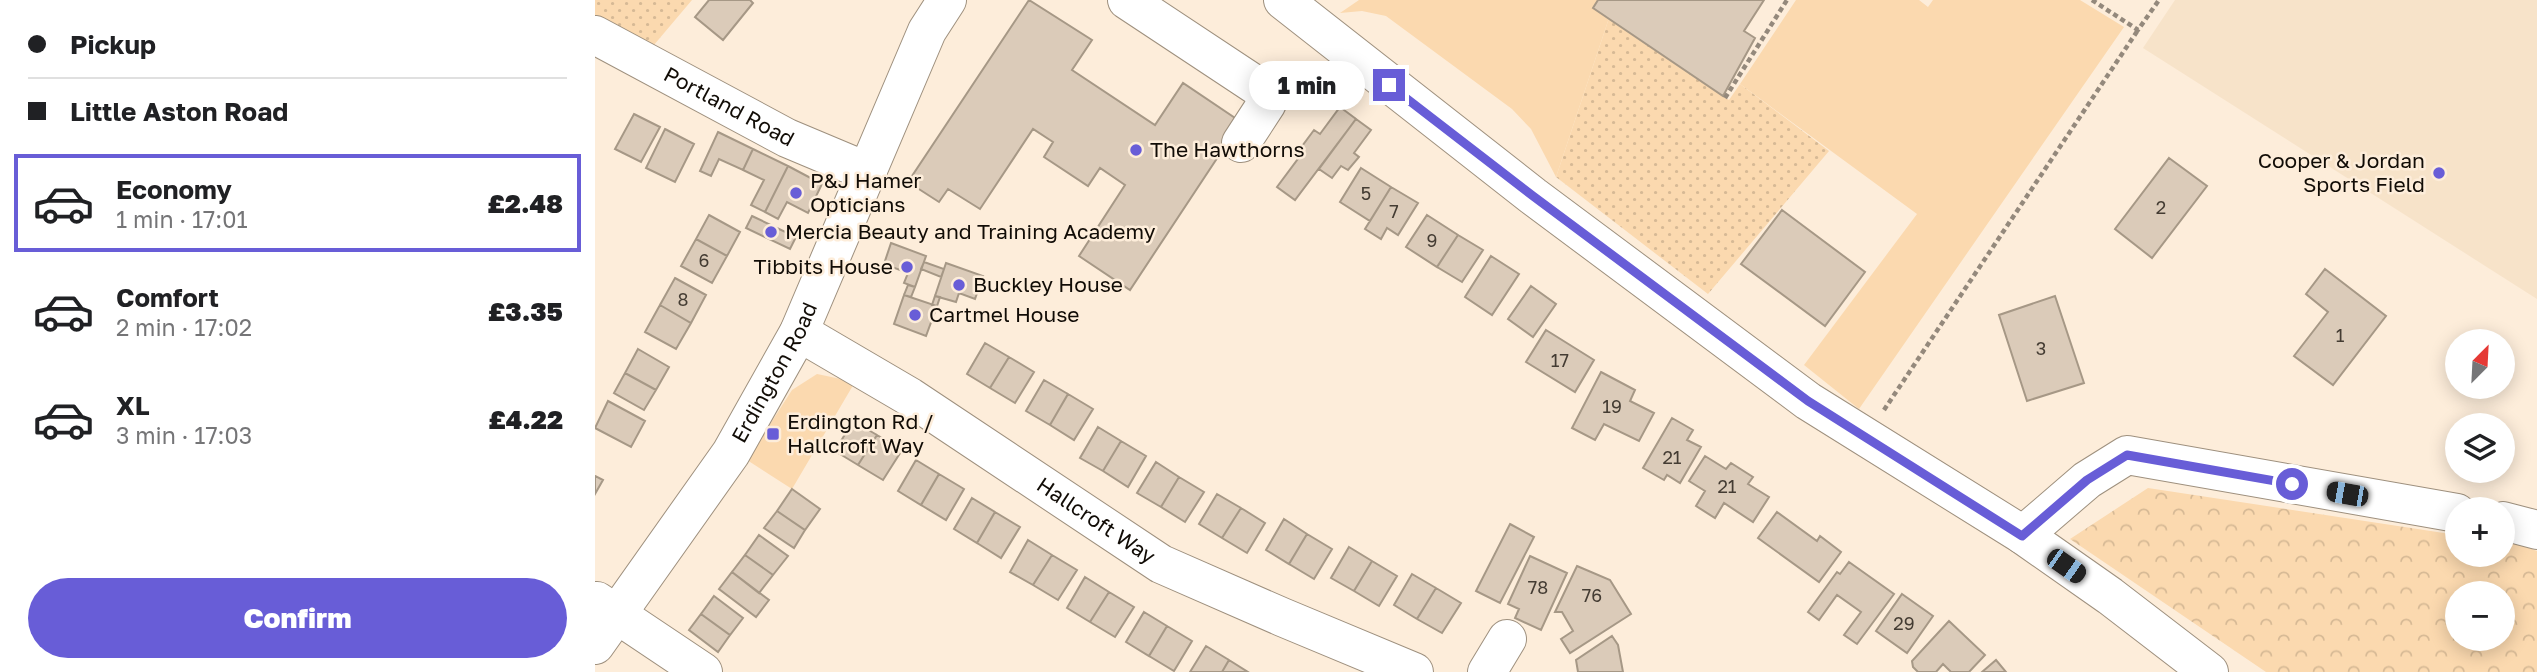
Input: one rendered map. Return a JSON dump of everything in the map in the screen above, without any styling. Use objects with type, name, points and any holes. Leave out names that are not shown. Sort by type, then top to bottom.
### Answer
[{"type":"street","name":"Erdington Road","points":[[595,645],[606,607],[731,453],[799,332],[927,32],[947,0]]},
{"type":"street","points":[[1127,0],[1260,88],[1267,103],[1241,143]]},
{"type":"street","points":[[1283,0],[1533,196],[1808,401],[2022,536],[2110,596],[2190,666]]},
{"type":"street","name":"Portland Road","points":[[595,35],[787,138],[868,172]]},
{"type":"street","name":"Hallcroft Way","points":[[799,332],[910,397],[1161,564],[1414,672]]},
{"type":"street","points":[[2022,536],[2087,480],[2127,455],[2445,511]]},
{"type":"street","points":[[2515,524],[2537,530]]},
{"type":"street","points":[[606,607],[703,672]]},
{"type":"street","points":[[1487,672],[1507,639]]},
{"type":"path","points":[[1725,98],[1787,0]]},
{"type":"path","points":[[2092,0],[2139,30]]},
{"type":"path","points":[[1865,438],[2159,0]]},
{"type":"shaded area","name":"Cooper & Jordan Sports Field","points":[[2175,0],[2537,0],[2537,299],[2143,48]]},
{"type":"green space","points":[[595,0],[692,0],[648,52],[595,24]]},
{"type":"green space","points":[[1359,0],[1598,0],[1609,18],[1556,177],[1531,129],[1512,109],[1386,16],[1362,11],[1340,13]]},
{"type":"green space","points":[[1796,0],[1919,0],[1928,7],[1933,0],[2080,0],[2124,27],[1859,409],[1804,365],[1917,214],[1740,84]]},
{"type":"green space","points":[[1609,18],[1729,100],[1740,84],[1829,151],[1708,294],[1556,177]]},
{"type":"green space","points":[[817,374],[855,382],[792,489],[747,460],[792,390]]},
{"type":"green space","points":[[2148,488],[2445,533],[2445,567],[2515,567],[2515,544],[2537,551],[2537,672],[2266,672],[2070,539]]},
{"type":"building","points":[[709,0],[750,0],[753,3],[723,40],[695,17]]},
{"type":"building","name":"The Hawthorns","points":[[1029,0],[1092,40],[1072,70],[1155,125],[1183,83],[1241,122],[1130,290],[1079,256],[1125,185],[1100,168],[1088,186],[1044,157],[1053,142],[1033,129],[980,209],[948,189],[939,202],[908,182]]},
{"type":"building","points":[[1598,0],[1764,0],[1744,31],[1755,38],[1723,96],[1593,8]]},
{"type":"building","points":[[1340,107],[1356,119],[1295,200],[1277,187],[1300,156],[1297,153],[1314,130],[1320,134]]},
{"type":"building","points":[[634,114],[660,127],[641,162],[615,149]]},
{"type":"building","points":[[1356,119],[1371,130],[1354,153],[1359,157],[1348,170],[1341,166],[1332,178],[1319,169]]},
{"type":"building","points":[[665,129],[694,144],[675,182],[646,168]]},
{"type":"building","points":[[718,132],[753,149],[743,170],[719,159],[711,176],[700,171]]},
{"type":"building","points":[[753,149],[788,166],[765,212],[751,205],[764,180],[743,170]]},
{"type":"building","points":[[2169,158],[2207,186],[2152,258],[2115,229]]},
{"type":"building","name":"P&J Hamer Opticians","points":[[788,166],[822,184],[808,213],[787,202],[778,219],[765,212]]},
{"type":"building","points":[[1361,168],[1391,187],[1370,221],[1340,202]]},
{"type":"building","points":[[1391,187],[1418,203],[1398,235],[1387,228],[1381,239],[1365,229]]},
{"type":"building","points":[[1782,210],[1865,272],[1825,326],[1741,264]]},
{"type":"building","points":[[709,215],[740,232],[727,256],[696,239]]},
{"type":"building","points":[[1427,215],[1458,235],[1437,267],[1406,247]]},
{"type":"building","name":"Mercia Beauty and Training Academy","points":[[752,216],[796,237],[790,249],[746,228]]},
{"type":"building","points":[[1458,235],[1483,250],[1462,282],[1437,267]]},
{"type":"building","points":[[696,239],[727,256],[712,283],[681,266]]},
{"type":"building","name":"Tibbits House","points":[[891,243],[926,256],[915,287],[904,283],[908,273],[884,264]]},
{"type":"building","points":[[1491,256],[1519,274],[1492,315],[1465,297]]},
{"type":"building","points":[[924,262],[944,269],[941,277],[921,269]]},
{"type":"building","name":"Buckley House","points":[[946,263],[983,276],[975,299],[959,293],[956,302],[935,296]]},
{"type":"building","points":[[2325,269],[2386,316],[2333,385],[2294,356],[2328,312],[2306,294]]},
{"type":"building","points":[[675,278],[706,295],[691,323],[660,305]]},
{"type":"building","points":[[908,285],[915,287],[911,297],[904,295]]},
{"type":"building","points":[[1531,286],[1556,304],[1533,337],[1508,319]]},
{"type":"building","name":"Cartmel House","points":[[904,295],[937,306],[926,336],[894,324]]},
{"type":"building","points":[[935,296],[940,297],[937,306],[932,305]]},
{"type":"building","points":[[2055,296],[2084,383],[2027,401],[1999,315]]},
{"type":"building","points":[[660,305],[691,323],[676,349],[645,332]]},
{"type":"building","points":[[1546,330],[1594,360],[1575,392],[1526,362]]},
{"type":"building","points":[[985,343],[1009,357],[990,388],[967,374]]},
{"type":"building","points":[[638,349],[669,367],[656,390],[625,373]]},
{"type":"building","points":[[1009,357],[1034,372],[1015,403],[990,388]]},
{"type":"building","points":[[1601,372],[1635,390],[1630,401],[1654,413],[1639,441],[1604,424],[1595,440],[1572,428]]},
{"type":"building","points":[[625,373],[656,390],[644,410],[614,393]]},
{"type":"building","points":[[1044,380],[1068,394],[1050,425],[1026,411]]},
{"type":"building","points":[[1068,394],[1093,409],[1074,440],[1050,425]]},
{"type":"building","points":[[608,401],[645,421],[631,447],[595,428]]},
{"type":"building","points":[[1672,418],[1693,430],[1687,440],[1701,447],[1680,483],[1667,475],[1664,480],[1643,468]]},
{"type":"building","points":[[853,421],[877,435],[858,465],[835,451]]},
{"type":"building","points":[[1098,427],[1121,441],[1103,471],[1080,458]]},
{"type":"building","points":[[877,435],[902,450],[883,480],[858,465]]},
{"type":"building","points":[[1121,441],[1146,456],[1128,487],[1103,471]]},
{"type":"building","points":[[1705,456],[1726,469],[1731,463],[1753,477],[1748,484],[1769,497],[1753,522],[1724,503],[1715,518],[1696,506],[1705,491],[1689,481]]},
{"type":"building","points":[[916,460],[939,474],[921,505],[898,491]]},
{"type":"building","points":[[1156,462],[1179,477],[1161,507],[1137,493]]},
{"type":"building","points":[[939,474],[964,489],[946,520],[921,505]]},
{"type":"building","points":[[595,476],[603,480],[595,494]]},
{"type":"building","points":[[1179,477],[1204,492],[1185,522],[1161,507]]},
{"type":"building","points":[[792,489],[820,509],[805,530],[777,511]]},
{"type":"building","points":[[1217,494],[1241,508],[1222,538],[1199,524]]},
{"type":"building","points":[[972,498],[995,512],[977,543],[954,529]]},
{"type":"building","points":[[1241,508],[1265,523],[1247,553],[1222,538]]},
{"type":"building","points":[[777,511],[805,530],[794,548],[764,528]]},
{"type":"building","points":[[995,512],[1020,527],[1001,558],[977,543]]},
{"type":"building","points":[[1777,512],[1817,541],[1820,536],[1841,552],[1819,582],[1758,538]]},
{"type":"building","points":[[1284,519],[1307,534],[1289,564],[1266,550]]},
{"type":"building","points":[[1510,524],[1534,537],[1500,603],[1476,591]]},
{"type":"building","points":[[1307,534],[1332,549],[1314,579],[1289,564]]},
{"type":"building","points":[[759,535],[788,556],[773,575],[745,555]]},
{"type":"building","points":[[1028,540],[1052,555],[1033,585],[1010,572]]},
{"type":"building","points":[[1349,547],[1372,561],[1354,591],[1331,578]]},
{"type":"building","points":[[745,555],[773,575],[759,593],[732,572]]},
{"type":"building","points":[[1052,555],[1077,570],[1058,600],[1033,585]]},
{"type":"building","points":[[1530,556],[1567,573],[1541,630],[1515,618],[1519,609],[1508,604]]},
{"type":"building","points":[[1372,561],[1397,576],[1379,606],[1354,591]]},
{"type":"building","points":[[1849,562],[1894,594],[1857,644],[1844,635],[1861,612],[1837,595],[1819,620],[1808,612],[1837,572],[1840,574]]},
{"type":"building","points":[[1577,566],[1610,580],[1631,614],[1570,653],[1561,639],[1573,631],[1562,612],[1555,612]]},
{"type":"building","points":[[732,572],[769,600],[756,617],[719,589]]},
{"type":"building","points":[[1412,574],[1436,588],[1417,619],[1394,605]]},
{"type":"building","points":[[1085,577],[1109,592],[1090,622],[1067,608]]},
{"type":"building","points":[[1436,588],[1461,603],[1442,633],[1417,619]]},
{"type":"building","points":[[1109,592],[1134,607],[1115,637],[1090,622]]},
{"type":"building","points":[[1902,594],[1933,616],[1907,653],[1876,631]]},
{"type":"building","points":[[714,596],[743,618],[730,635],[701,614]]},
{"type":"building","points":[[1144,612],[1167,626],[1149,656],[1126,642]]},
{"type":"building","points":[[701,614],[730,635],[718,652],[689,630]]},
{"type":"building","points":[[1949,621],[1985,655],[1969,672],[1951,672],[1943,664],[1936,672],[1918,672],[1912,661]]},
{"type":"building","points":[[1167,626],[1192,641],[1174,671],[1149,656]]},
{"type":"building","points":[[1612,636],[1618,645],[1623,672],[1578,672],[1576,660]]},
{"type":"building","points":[[1206,646],[1229,660],[1222,672],[1190,672]]},
{"type":"building","points":[[1229,660],[1248,672],[1222,672]]},
{"type":"building","points":[[1996,660],[2006,672],[1982,672]]},
{"type":"place","name":"The Hawthorns","points":[[1136,150]]},
{"type":"place","name":"Cooper & Jordan Sports Field","points":[[2439,173]]},
{"type":"place","name":"P&J Hamer Opticians","points":[[796,193]]},
{"type":"place","name":"Mercia Beauty and Training Academy","points":[[771,232]]},
{"type":"place","name":"Tibbits House","points":[[907,267]]},
{"type":"place","name":"Buckley House","points":[[959,285]]},
{"type":"place","name":"Cartmel House","points":[[915,315]]},
{"type":"place","name":"Erdington Rd / Hallcroft Way","points":[[773,434]]},
{"type":"route","points":[[1389,85],[1808,401],[2022,536],[2087,480],[2127,455],[2292,484]]}]
